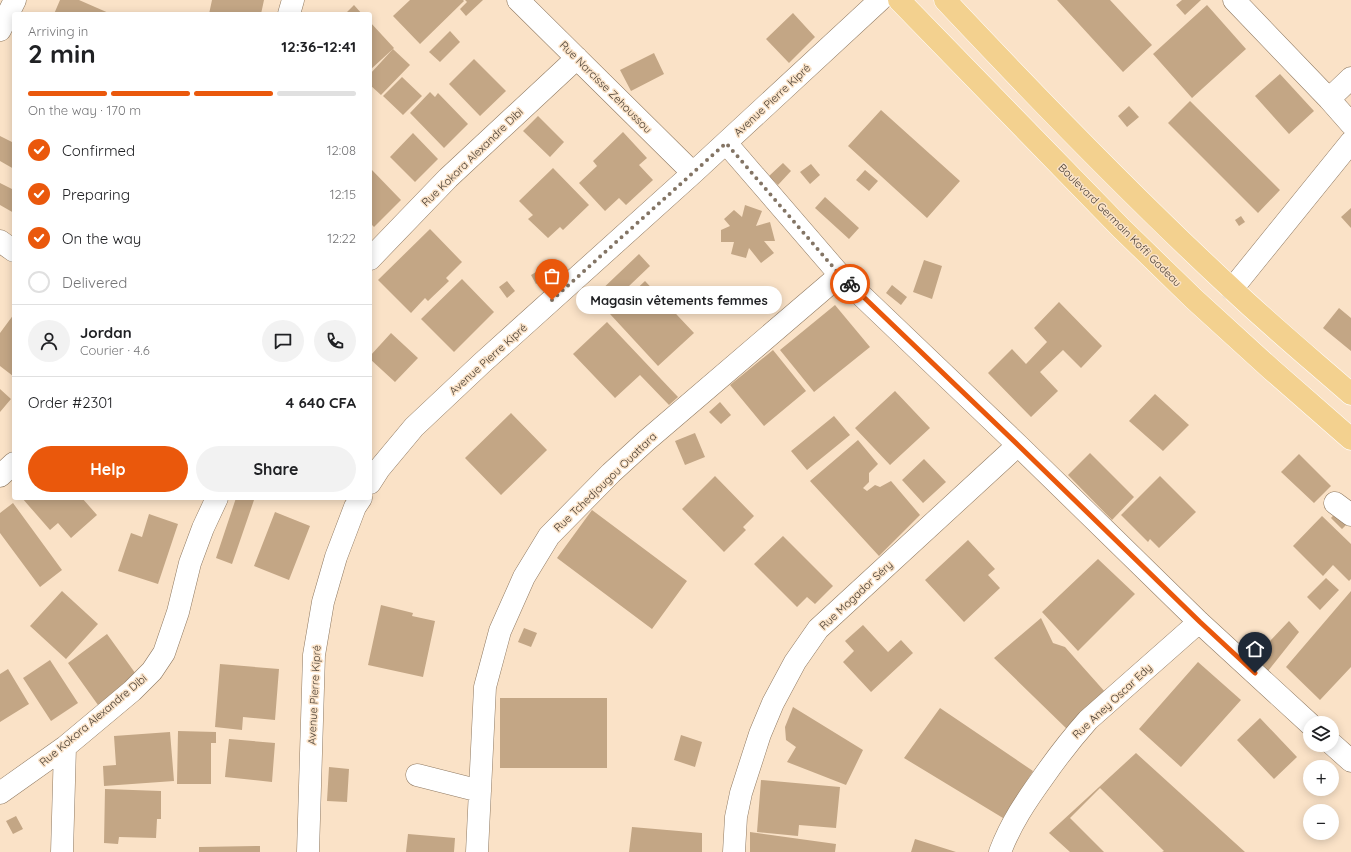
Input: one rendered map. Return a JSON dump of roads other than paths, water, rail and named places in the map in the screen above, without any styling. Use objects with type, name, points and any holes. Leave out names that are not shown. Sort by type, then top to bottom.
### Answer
[{"type":"main road","name":"Boulevard Germain Koffi Gadeau","points":[[899,0],[1121,228],[1194,299],[1351,439]]},
{"type":"main road","points":[[945,0],[1157,218],[1232,289],[1351,394]]},
{"type":"street","points":[[0,30],[16,0]]},
{"type":"street","points":[[290,12],[293,0]]},
{"type":"street","name":"Rue Narcisse Zehoussou","points":[[518,0],[693,173]]},
{"type":"street","name":"Avenue Pierre Kipré","points":[[372,480],[379,469],[414,427],[482,363],[726,143],[880,0]]},
{"type":"street","points":[[1234,0],[1351,124]]},
{"type":"street","name":"Rue Kokora Alexandre Dibi","points":[[372,256],[448,178],[577,58]]},
{"type":"street","points":[[1329,99],[1351,78]]},
{"type":"street","points":[[1232,289],[1351,142]]},
{"type":"street","points":[[726,143],[840,275],[1200,622],[1303,718]]},
{"type":"street","points":[[0,241],[12,250]]},
{"type":"street","name":"Rue Tchedjougou Ouattara","points":[[477,852],[485,687],[500,631],[524,577],[550,536],[611,473],[646,441],[840,275]]},
{"type":"street","name":"Rue Mogador Séry","points":[[734,852],[736,817],[741,794],[757,742],[773,703],[795,662],[818,629],[1018,445]]},
{"type":"street","points":[[0,476],[12,466]]},
{"type":"street","name":"Rue Kokora Alexandre Dibi","points":[[0,793],[64,747],[132,691],[152,671],[164,653],[178,612],[190,563],[203,528],[216,500]]},
{"type":"street","name":"Avenue Pierre Kipré","points":[[308,852],[314,655],[323,602],[336,557],[355,508],[360,500]]},
{"type":"street","name":"Rue Aney Oscar Edy","points":[[1000,852],[1007,833],[1020,810],[1072,738],[1088,720],[1200,622]]},
{"type":"street","points":[[62,852],[64,747]]},
{"type":"street","points":[[1339,751],[1351,762]]},
{"type":"street","points":[[417,775],[480,790]]},
{"type":"place","name":"Magasin vêtements femmes","points":[[552,300]]}]
